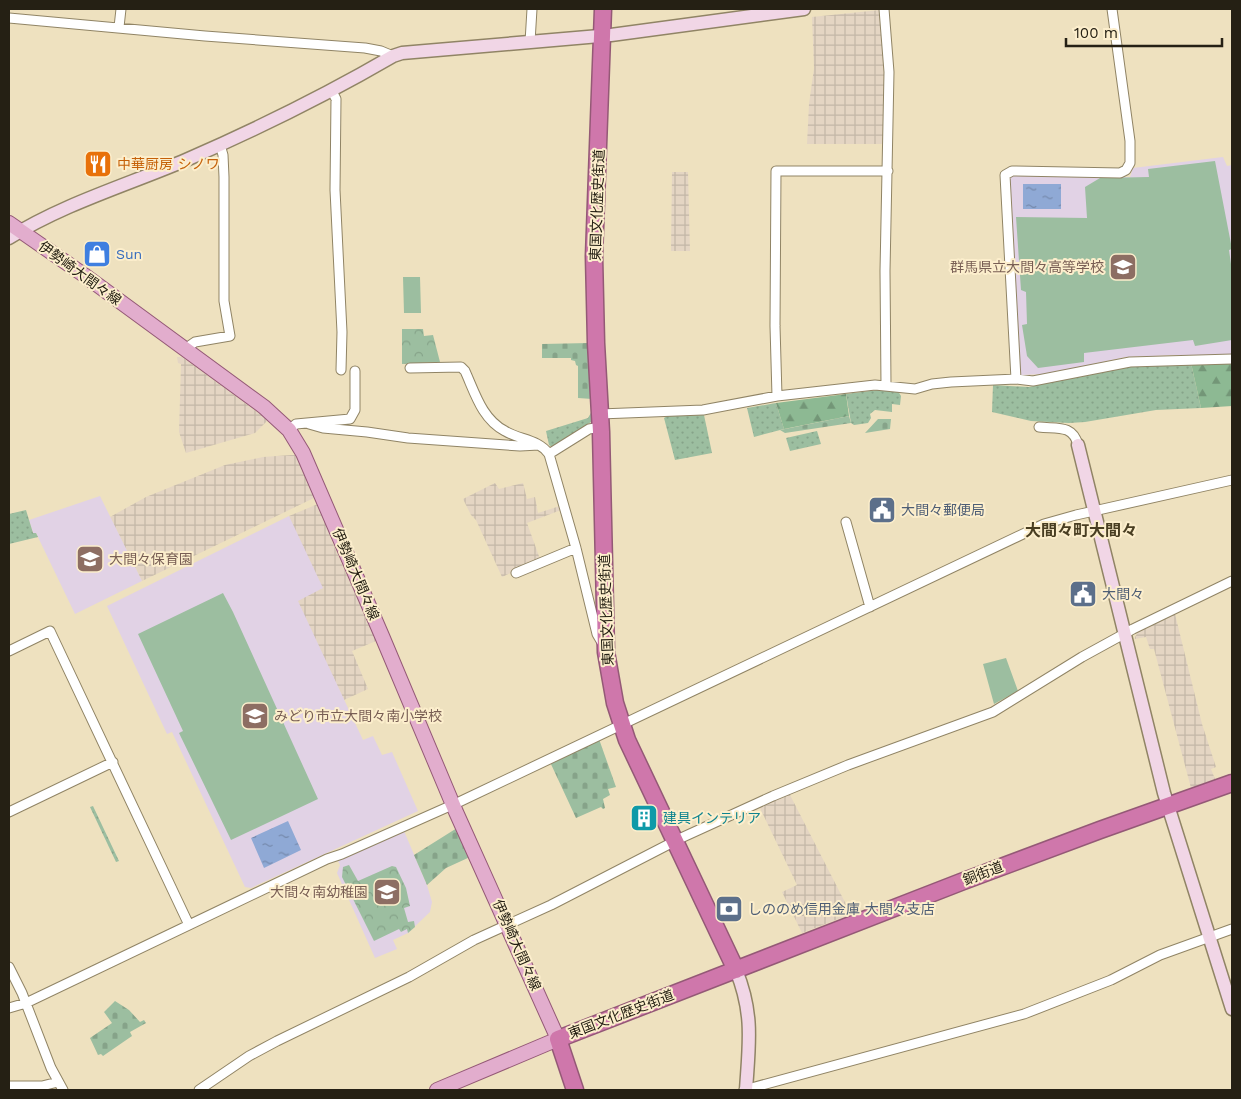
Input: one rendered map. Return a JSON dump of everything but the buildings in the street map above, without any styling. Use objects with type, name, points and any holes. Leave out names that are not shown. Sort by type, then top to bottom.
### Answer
[{"type":"highway","name":"東国文化歴史街道","points":[[575,1090],[558,1038],[736,970],[636,760],[621,724],[607,666],[594,256],[602,9]]},
{"type":"highway","name":"銅街道","points":[[736,970],[961,882],[1232,783]]},
{"type":"main road","name":"伊勢崎大間々線","points":[[13,231],[185,349],[264,407],[289,430],[300,446],[453,804],[558,1038]]},
{"type":"main road","points":[[437,1090],[558,1038]]},
{"type":"street","points":[[119,27],[121,9]]},
{"type":"street","points":[[530,42],[532,9]]},
{"type":"street","points":[[13,231],[220,145],[332,91],[393,56],[402,53],[602,36],[804,9]]},
{"type":"street","points":[[884,9],[889,72],[885,271],[886,385]]},
{"type":"street","points":[[1016,379],[1005,175],[1012,171],[1120,173],[1124,172],[1128,167],[1130,163],[1129,132],[1112,9]]},
{"type":"street","points":[[9,18],[365,48],[381,51],[393,56]]},
{"type":"street","points":[[332,91],[336,98],[336,190],[342,332],[341,370]]},
{"type":"street","points":[[185,349],[195,342],[230,336],[224,301],[224,177],[223,155],[220,145]]},
{"type":"street","points":[[777,396],[775,336],[776,171],[888,171]]},
{"type":"street","points":[[549,454],[600,420],[703,410],[777,396],[875,385],[915,389],[932,384],[1016,379],[1034,381],[1130,362],[1232,359]]},
{"type":"street","points":[[410,368],[460,366],[490,420],[505,431],[540,445],[549,454],[576,548],[597,634],[601,643],[606,647]]},
{"type":"street","points":[[289,430],[296,424],[348,420],[353,416],[355,410],[355,371]]},
{"type":"street","points":[[309,424],[324,428],[408,438],[520,446],[540,445]]},
{"type":"street","points":[[1039,427],[1069,430],[1075,435],[1168,806],[1232,1009]]},
{"type":"street","points":[[9,1008],[26,1003],[327,859],[453,804],[1044,524],[1232,480]]},
{"type":"street","points":[[846,522],[870,607]]},
{"type":"street","points":[[516,573],[576,548]]},
{"type":"street","points":[[199,1090],[249,1056],[409,977],[464,945],[568,896],[674,842],[810,780],[993,712],[1082,657],[1232,581]]},
{"type":"street","points":[[9,651],[50,631],[189,925]]},
{"type":"street","points":[[9,812],[113,762]]},
{"type":"street","points":[[736,970],[746,996],[749,1023],[746,1090],[1024,1014],[1111,980],[1160,955],[1232,929]]},
{"type":"street","points":[[9,967],[60,1086],[9,1086]]},
{"type":"shaded area","points":[[880,10],[885,71],[883,144],[807,144],[809,104],[814,68],[812,17]]},
{"type":"shaded area","name":"群馬県立大間々高等学校","points":[[1223,157],[1227,166],[1232,165],[1232,356],[1126,357],[1045,374],[1021,375],[1019,370],[1009,180],[1013,174],[1130,177],[1133,168]]},
{"type":"shaded area","points":[[672,172],[688,172],[690,251],[671,251]]},
{"type":"shaded area","points":[[177,357],[182,357],[268,420],[255,433],[186,453],[179,432],[181,364],[178,363]]},
{"type":"shaded area","points":[[295,455],[297,458],[300,458],[316,497],[142,581],[110,517],[146,497],[225,465],[263,457]]},
{"type":"shaded area","points":[[495,483],[499,489],[523,483],[527,499],[535,497],[538,513],[560,506],[561,510],[527,523],[540,559],[502,577],[476,520],[471,515],[463,499]]},
{"type":"shaded area","name":"大間々保育園","points":[[100,496],[142,581],[75,614],[36,533],[33,533],[29,520]]},
{"type":"shaded area","points":[[318,504],[331,534],[330,537],[376,641],[352,651],[368,689],[344,700],[297,601],[289,516]]},
{"type":"shaded area","name":"みどり市立大間々南小学校","points":[[289,516],[323,588],[298,601],[363,740],[373,736],[382,755],[392,752],[418,811],[251,888],[245,887],[172,732],[167,734],[107,606]]},
{"type":"shaded area","points":[[1175,614],[1202,724],[1216,767],[1211,769],[1215,779],[1191,788],[1154,649],[1150,649],[1146,637],[1135,639],[1138,632]]},
{"type":"shaded area","points":[[789,793],[851,914],[802,933],[782,892],[797,885],[759,806]]},
{"type":"shaded area","name":"大間々南幼稚園","points":[[404,831],[427,885],[432,902],[430,912],[408,933],[393,940],[397,949],[375,958],[337,873],[340,865],[338,861]]},
{"type":"green space","name":"群馬県立大間々高等学校","points":[[1215,161],[1232,249],[1229,250],[1232,271],[1232,340],[1195,346],[1193,340],[1084,353],[1084,362],[1038,368],[1027,356],[1022,325],[1027,324],[1026,292],[1021,290],[1016,217],[1087,218],[1085,187],[1100,178],[1149,177],[1148,169]]},
{"type":"green space","points":[[403,277],[420,277],[421,313],[404,313]]},
{"type":"green space","points":[[402,329],[423,329],[424,336],[433,335],[440,362],[402,364]]},
{"type":"green space","points":[[589,343],[592,399],[578,398],[578,366],[575,361],[571,360],[571,358],[542,358],[542,344]]},
{"type":"green space","points":[[1232,362],[1232,406],[1201,408],[1191,363]]},
{"type":"green space","points":[[1191,363],[1201,408],[1156,410],[1069,423],[1031,421],[992,412],[993,385],[1029,387],[1129,365]]},
{"type":"green space","points":[[885,389],[898,391],[901,396],[900,405],[892,404],[892,412],[875,410],[870,414],[871,418],[868,423],[854,425],[851,423],[846,394]]},
{"type":"green space","points":[[846,394],[849,416],[784,429],[776,403]]},
{"type":"green space","points":[[776,403],[784,429],[754,437],[747,408]]},
{"type":"green space","points":[[592,411],[593,420],[591,422],[552,447],[549,445],[546,431],[588,418]]},
{"type":"green space","points":[[704,415],[712,453],[675,460],[664,418],[667,416]]},
{"type":"green space","points":[[849,416],[851,423],[785,433],[780,430]]},
{"type":"green space","points":[[878,419],[891,419],[890,429],[865,433]]},
{"type":"green space","points":[[817,431],[821,444],[790,451],[786,438]]},
{"type":"green space","points":[[26,510],[33,533],[36,533],[38,537],[9,544],[9,514]]},
{"type":"green space","points":[[223,593],[318,799],[231,840],[179,733],[183,731],[138,634]]},
{"type":"green space","points":[[1006,658],[1018,691],[994,704],[983,664]]},
{"type":"green space","points":[[599,739],[616,787],[608,789],[610,795],[603,799],[605,808],[601,807],[576,818],[550,762]]},
{"type":"green space","points":[[93,806],[119,861],[116,862],[90,807]]},
{"type":"green space","points":[[457,828],[470,857],[446,868],[427,885],[414,855]]},
{"type":"green space","points":[[349,865],[358,881],[392,866],[396,867],[406,888],[410,906],[404,908],[408,922],[414,921],[415,927],[408,933],[407,929],[401,932],[399,929],[374,941],[342,877],[343,867]]},
{"type":"green space","points":[[115,1001],[129,1010],[140,1022],[144,1020],[146,1023],[130,1032],[132,1036],[103,1056],[101,1054],[98,1055],[90,1038],[112,1023],[104,1012]]},
{"type":"water","points":[[1023,184],[1061,184],[1061,209],[1023,209]]},
{"type":"water","points":[[288,821],[301,850],[264,868],[251,838]]},
{"type":"place","name":"中華厨房 シノワ","points":[[98,164]]},
{"type":"place","name":"Sun","points":[[97,254]]},
{"type":"place","name":"群馬県立大間々高等学校","points":[[1123,267]]},
{"type":"place","name":"大間々郵便局","points":[[882,510]]},
{"type":"place","name":"大間々保育園","points":[[90,559]]},
{"type":"place","name":"大間々","points":[[1083,594]]},
{"type":"place","name":"みどり市立大間々南小学校","points":[[255,716]]},
{"type":"place","name":"建具インテリア","points":[[644,818]]},
{"type":"place","name":"大間々南幼稚園","points":[[387,892]]},
{"type":"place","name":"しののめ信用金庫 大間々支店","points":[[729,909]]},
{"type":"district","name":"大間々町大間々","points":[[1081,530]]}]
